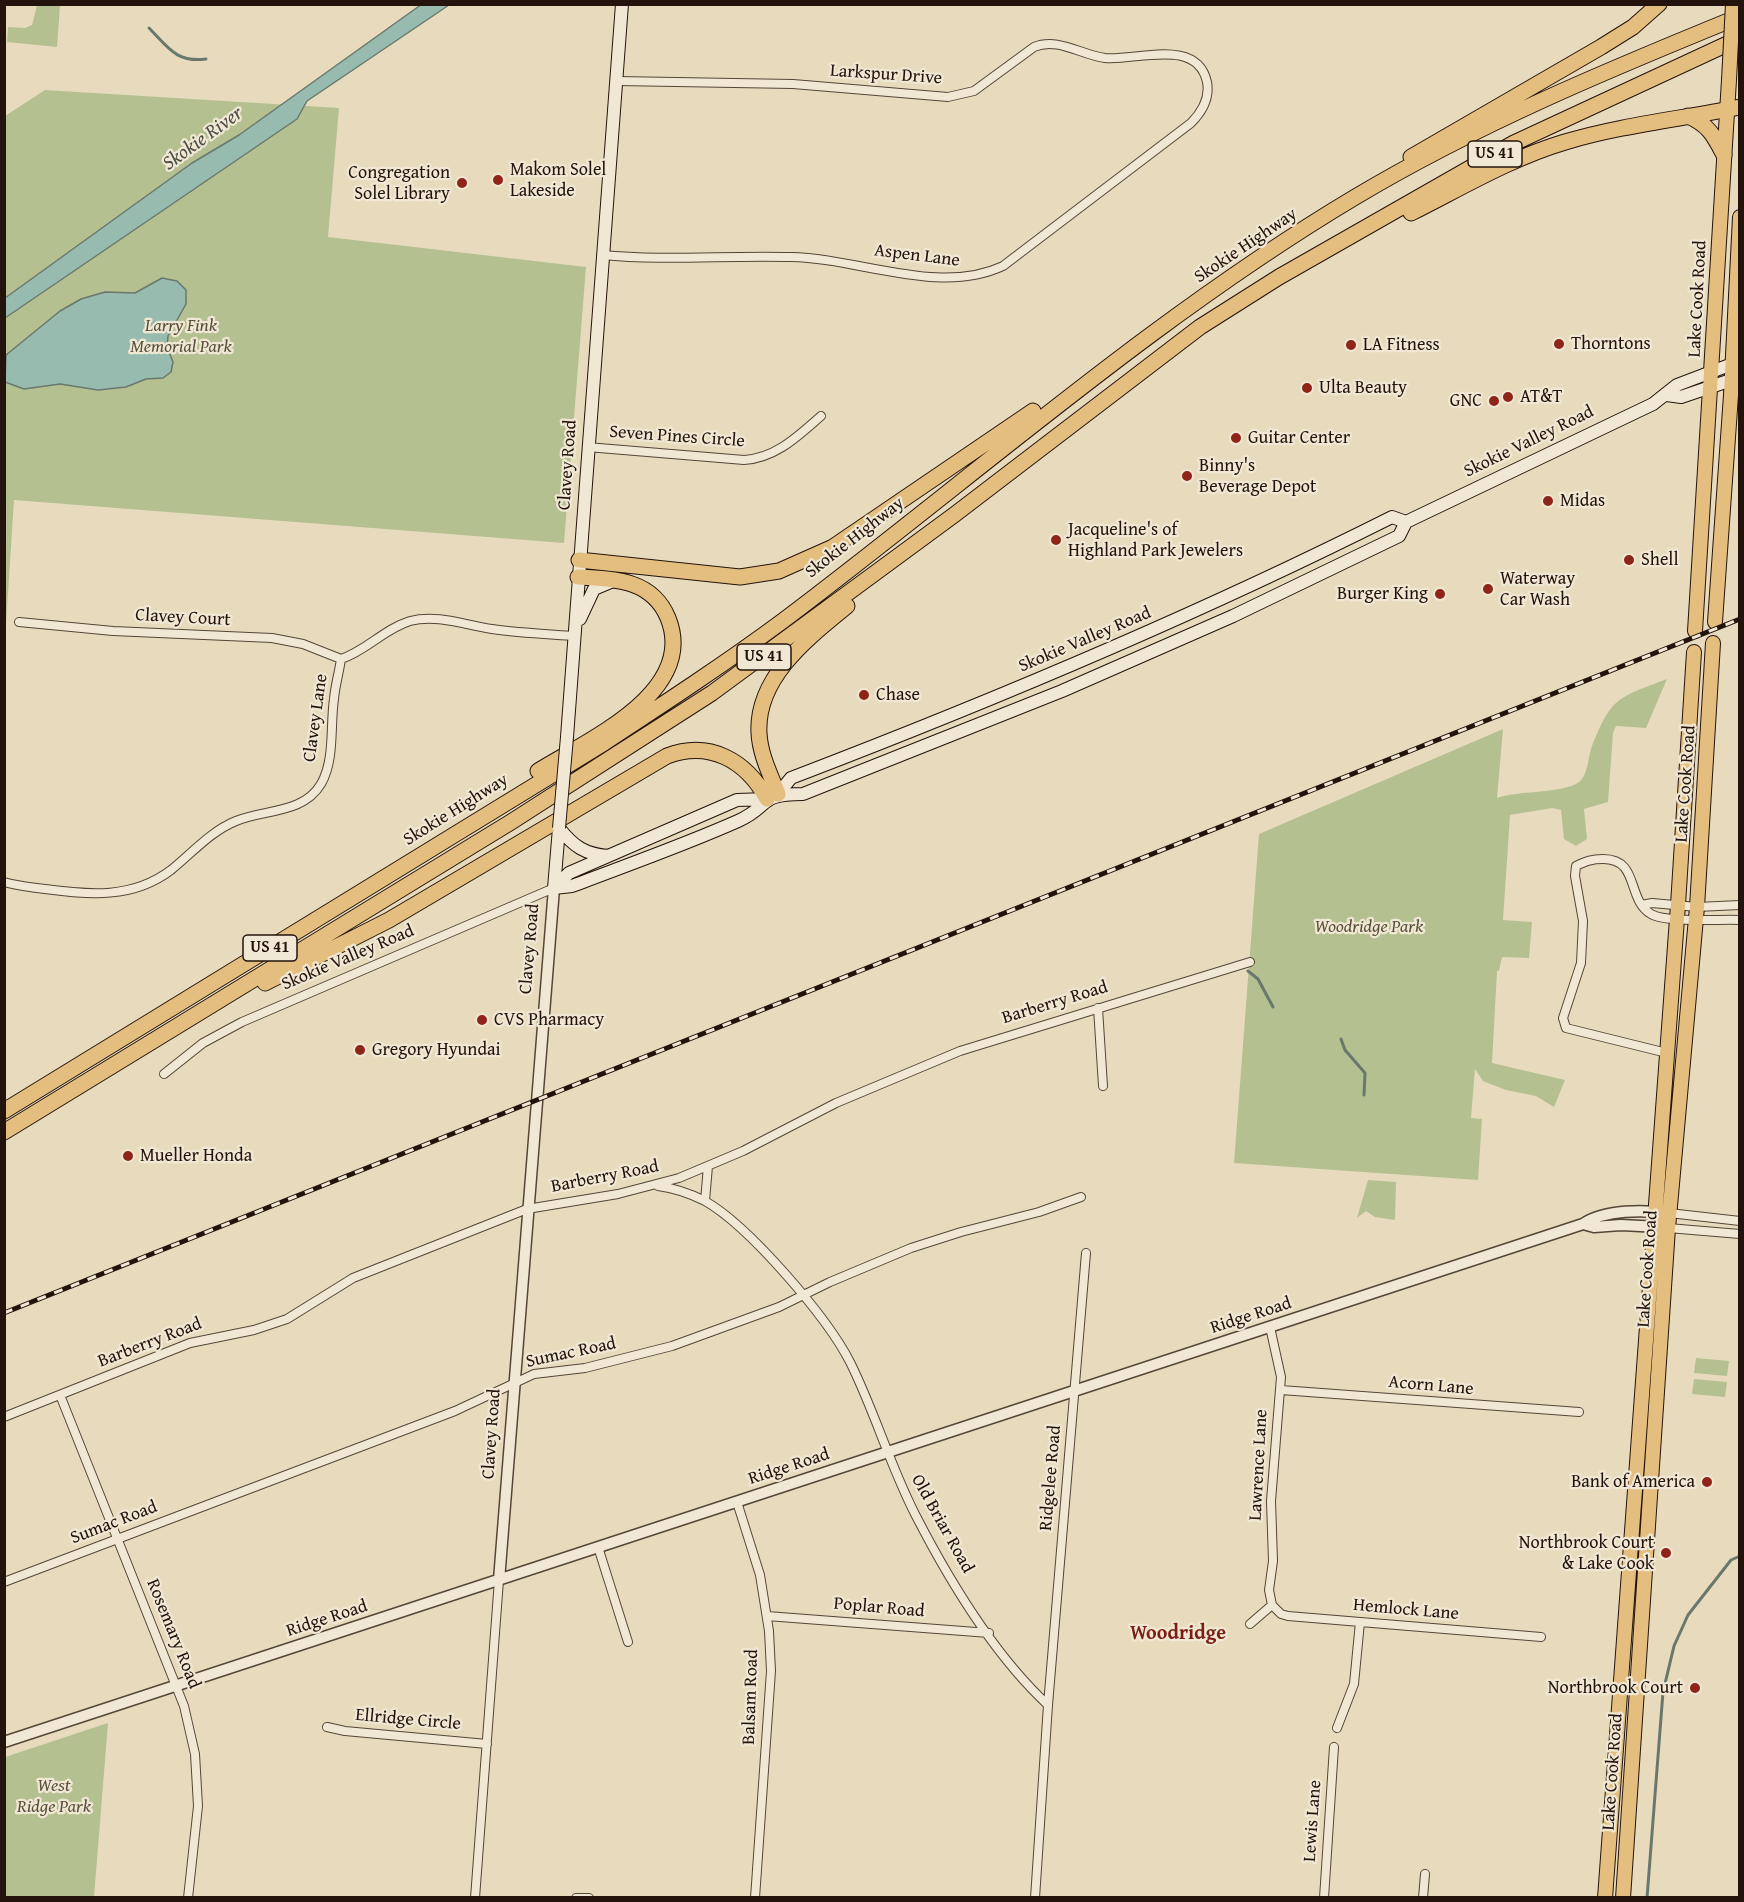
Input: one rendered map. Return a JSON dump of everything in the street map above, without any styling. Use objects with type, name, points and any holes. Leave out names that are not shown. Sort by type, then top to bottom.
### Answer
[{"type":"highway","points":[[1358,195],[1397,166],[1443,137],[1633,27],[1659,4]]},
{"type":"highway","name":"Skokie Highway","points":[[4,1111],[604,743],[702,678],[784,620],[1102,369],[1229,279],[1358,195],[1571,86],[1736,11]]},
{"type":"highway","name":"US 41","points":[[4,1132],[609,761],[758,661],[1200,327],[1279,278],[1514,143],[1738,39]]},
{"type":"highway","points":[[1279,278],[1527,157],[1564,142],[1733,108]]},
{"type":"highway","points":[[1688,116],[1704,123],[1712,130],[1724,155]]},
{"type":"highway","points":[[579,560],[740,577],[779,571],[800,564],[843,541],[1038,408],[1102,369]]},
{"type":"highway","points":[[772,796],[759,732],[762,707],[775,679],[798,647],[892,568],[927,535]]},
{"type":"highway","points":[[418,857],[470,816],[636,709],[662,682],[673,648],[667,617],[647,591],[623,580],[578,577]]},
{"type":"highway","points":[[171,1030],[195,1022],[380,925],[667,756],[683,750],[714,751],[728,757],[772,796]]},
{"type":"main road","name":"Clavey Road","points":[[554,888],[622,4]]},
{"type":"main road","name":"Lake Cook Road","points":[[1695,631],[1724,155],[1733,108],[1728,80],[1736,11]]},
{"type":"main road","name":"Lake Cook Road","points":[[1715,622],[1736,378],[1740,217]]},
{"type":"main road","name":"Skokie Valley Road","points":[[554,888],[569,873],[737,800],[803,794],[1062,691],[1162,648],[1399,536],[1406,522],[1667,395],[1677,385],[1736,362]]},
{"type":"main road","name":"Skokie Valley Road","points":[[1667,395],[1681,397],[1736,378]]},
{"type":"main road","name":"Skokie Valley Road","points":[[554,888],[572,886],[741,820],[791,778],[969,708],[1225,600],[1392,517],[1406,522]]},
{"type":"main road","points":[[575,635],[585,604],[594,589],[601,584],[623,580]]},
{"type":"main road","points":[[1225,600],[1233,616]]},
{"type":"main road","points":[[1155,630],[1162,648]]},
{"type":"main road","name":"Lake Cook Road","points":[[1662,1212],[1696,913],[1713,643]]},
{"type":"main road","name":"Lake Cook Road","points":[[1623,1898],[1662,1212],[1667,1053],[1694,652]]},
{"type":"main road","points":[[560,828],[577,848],[592,854],[611,856]]},
{"type":"main road","name":"Lake Cook Road","points":[[1605,1898],[1661,1227]]},
{"type":"street","name":"Larkspur Drive","points":[[617,81],[794,84],[948,97],[975,91],[1044,43],[1055,43],[1103,57],[1139,58],[1171,54]]},
{"type":"street","name":"Aspen Lane","points":[[602,255],[816,258],[952,279],[990,272],[1037,241],[1199,115],[1207,97],[1203,74],[1189,58],[1171,54]]},
{"type":"street","name":"Seven Pines Circle","points":[[587,447],[744,460],[759,459],[774,453],[821,416]]},
{"type":"street","name":"Clavey Lane","points":[[4,882],[75,893],[112,894],[143,886],[171,869],[225,826],[256,814],[285,809],[310,797],[321,784],[330,756],[333,700],[341,659],[356,654],[386,633],[413,620],[438,619],[491,629],[575,635]]},
{"type":"street","name":"Clavey Court","points":[[19,622],[113,631],[283,639],[341,659]]},
{"type":"street","points":[[1667,1053],[1574,1032],[1566,1028],[1563,1018],[1581,963],[1584,921],[1575,876],[1576,866],[1588,860],[1618,861],[1627,868],[1642,906],[1659,917],[1678,912],[1696,913],[1740,905]]},
{"type":"street","name":"Skokie Valley Road","points":[[164,1074],[203,1043],[242,1022],[554,888]]},
{"type":"street","name":"Clavey Road","points":[[475,1898],[527,1209],[554,888]]},
{"type":"street","points":[[1642,906],[1652,903],[1678,912],[1740,920]]},
{"type":"street","name":"Barberry Road","points":[[4,1417],[190,1342],[254,1330],[287,1319],[353,1278],[527,1209],[655,1186],[708,1166],[890,1079],[1005,1036],[1250,962]]},
{"type":"street","points":[[1098,1008],[1103,1086]]},
{"type":"street","points":[[705,1202],[708,1166]]},
{"type":"street","name":"Old Briar Road","points":[[655,1186],[671,1188],[705,1202],[728,1217],[763,1251],[825,1322],[849,1360],[886,1453],[934,1549],[989,1633],[1048,1705]]},
{"type":"street","name":"Sumac Road","points":[[4,1582],[454,1411],[534,1374],[585,1368],[672,1346],[732,1326],[911,1248],[961,1232],[1039,1212],[1081,1197]]},
{"type":"street","points":[[1662,1212],[1740,1221]]},
{"type":"street","name":"Ridge Road","points":[[4,1742],[1583,1224],[1591,1219],[1614,1214],[1662,1212]]},
{"type":"street","name":"Ridge Road","points":[[1583,1224],[1594,1227],[1621,1225],[1661,1227]]},
{"type":"street","points":[[1661,1227],[1740,1234]]},
{"type":"street","name":"Ridgelee Road","points":[[1048,1705],[1086,1253]]},
{"type":"street","name":"Lawrence Lane","points":[[1270,1327],[1276,1349],[1281,1390],[1271,1501],[1273,1561],[1269,1590],[1272,1605]]},
{"type":"street","name":"Acorn Lane","points":[[1281,1390],[1579,1412]]},
{"type":"street","name":"Rosemary Road","points":[[60,1395],[176,1685],[195,1754],[198,1806],[188,1898]]},
{"type":"street","name":"Balsam Road","points":[[737,1502],[760,1575],[767,1616],[771,1686],[755,1898]]},
{"type":"street","points":[[598,1547],[628,1642]]},
{"type":"street","points":[[1250,1624],[1272,1605]]},
{"type":"street","name":"Hemlock Lane","points":[[1272,1605],[1281,1614],[1288,1616],[1542,1637]]},
{"type":"street","name":"Poplar Road","points":[[767,1616],[989,1633]]},
{"type":"street","points":[[1337,1728],[1354,1684],[1360,1622]]},
{"type":"street","points":[[1035,1898],[1048,1705]]},
{"type":"street","name":"Ellridge Circle","points":[[327,1727],[345,1731],[487,1744]]},
{"type":"street","name":"Lewis Lane","points":[[1324,1898],[1334,1747]]},
{"type":"street","points":[[1423,1898],[1425,1874]]},
{"type":"street","points":[[576,1898],[589,1898]]},
{"type":"green space","points":[[37,5],[60,5],[57,47],[7,42],[8,27],[25,28],[32,25]]},
{"type":"green space","name":"Larry Fink Memorial Park","points":[[45,90],[339,108],[328,237],[586,267],[564,543],[14,500],[5,640],[5,116]]},
{"type":"green space","name":"Woodridge Park","points":[[1667,679],[1646,728],[1616,726],[1613,733],[1608,802],[1584,809],[1587,839],[1576,846],[1564,839],[1561,810],[1552,808],[1510,815],[1503,920],[1532,922],[1529,958],[1502,957],[1499,971],[1497,971],[1492,1063],[1565,1080],[1554,1107],[1536,1096],[1506,1090],[1483,1081],[1475,1069],[1471,1118],[1482,1119],[1478,1180],[1234,1163],[1259,834],[1503,729],[1497,798],[1566,788],[1581,780],[1585,773],[1591,749],[1611,709],[1626,696]]},
{"type":"green space","points":[[1368,1180],[1396,1182],[1395,1220],[1375,1217],[1366,1211],[1357,1218]]},
{"type":"green space","points":[[1696,1358],[1729,1361],[1727,1376],[1694,1373]]},
{"type":"green space","points":[[1694,1379],[1727,1382],[1725,1397],[1692,1394]]},
{"type":"green space","name":"West Ridge Park","points":[[108,1723],[94,1897],[5,1897],[5,1757]]},
{"type":"water","points":[[422,4],[449,5],[307,101],[297,119],[5,318],[5,298],[192,163],[239,135]]},
{"type":"water","points":[[162,278],[177,281],[186,290],[186,304],[168,336],[167,347],[173,362],[171,372],[163,378],[146,379],[126,387],[98,390],[60,384],[24,389],[5,382],[6,355],[60,311],[81,299],[105,292],[135,293]]},
{"type":"waterway","points":[[149,28],[167,47],[180,56],[187,59],[206,59]]},
{"type":"waterway","points":[[1248,971],[1258,979],[1273,1007]]},
{"type":"waterway","points":[[1341,1039],[1345,1050],[1365,1073],[1364,1095]]},
{"type":"waterway","points":[[1647,1898],[1663,1692],[1674,1646],[1688,1615],[1731,1560],[1740,1556]]},
{"type":"railway","points":[[4,1313],[1740,619]]},
{"type":"place","name":"Makom Solel Lakeside","points":[[498,180]]},
{"type":"place","name":"Congregation Solel Library","points":[[462,183]]},
{"type":"place","name":"Thorntons","points":[[1559,344]]},
{"type":"place","name":"LA Fitness","points":[[1351,345]]},
{"type":"place","name":"Ulta Beauty","points":[[1307,388]]},
{"type":"place","name":"AT&T","points":[[1508,397]]},
{"type":"place","name":"GNC","points":[[1494,401]]},
{"type":"place","name":"Guitar Center","points":[[1236,438]]},
{"type":"place","name":"Binny's Beverage Depot","points":[[1187,476]]},
{"type":"place","name":"Midas","points":[[1548,501]]},
{"type":"place","name":"Jacqueline's of Highland Park Jewelers","points":[[1056,540]]},
{"type":"place","name":"Shell","points":[[1629,560]]},
{"type":"place","name":"Waterway Car Wash","points":[[1488,589]]},
{"type":"place","name":"Burger King","points":[[1440,594]]},
{"type":"place","name":"Chase","points":[[864,695]]},
{"type":"place","name":"CVS Pharmacy","points":[[482,1020]]},
{"type":"place","name":"Gregory Hyundai","points":[[360,1050]]},
{"type":"place","name":"Mueller Honda","points":[[128,1156]]},
{"type":"place","name":"Bank of America","points":[[1707,1482]]},
{"type":"place","name":"Northbrook Court & Lake Cook","points":[[1666,1553]]},
{"type":"place","name":"Northbrook Court","points":[[1695,1688]]},
{"type":"district","name":"Woodridge","points":[[1178,1634]]},
{"type":"water label","name":"Skokie River","points":[[203,139]]}]
